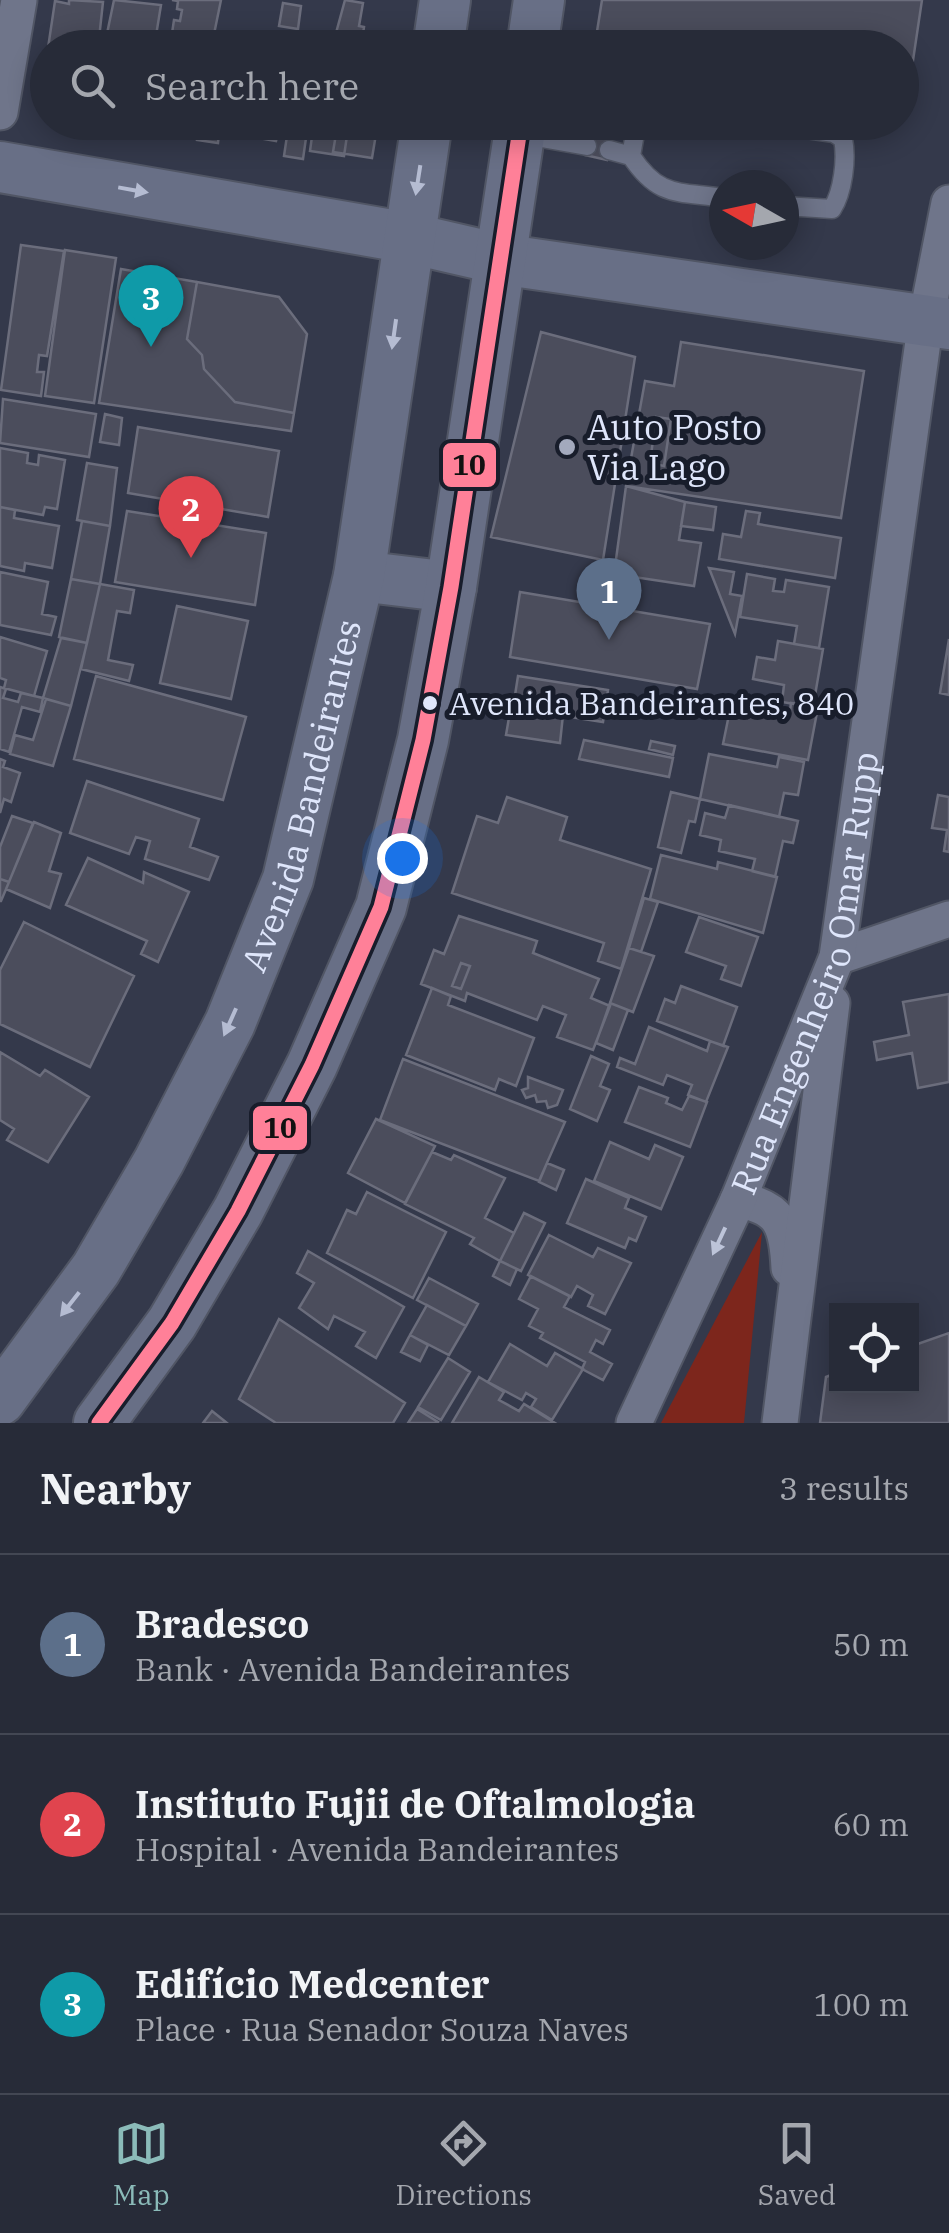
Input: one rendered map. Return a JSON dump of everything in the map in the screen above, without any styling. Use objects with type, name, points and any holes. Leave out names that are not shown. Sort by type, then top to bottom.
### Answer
[{"type":"main road","points":[[441,30],[445,0]]},
{"type":"main road","points":[[535,30],[539,0]]},
{"type":"main road","name":"Avenida Bandeirantes","points":[[0,1400],[96,1270],[160,1161],[230,1023],[288,879],[359,576],[423,140]]},
{"type":"main road","points":[[99,1423],[172,1322],[238,1210],[312,1065],[381,907],[423,740],[451,587],[518,140]]},
{"type":"main road","points":[[0,167],[409,238],[500,259],[938,322]]},
{"type":"main road","points":[[359,576],[451,587]]},
{"type":"street","points":[[0,112],[19,0]]},
{"type":"street","name":"Rua Engenheiro Omar Rupp","points":[[634,1423],[738,1200],[837,957],[938,322],[949,203]]},
{"type":"street","points":[[780,1423],[837,957],[949,920]]},
{"type":"street","points":[[738,1200],[768,1208],[781,1223],[787,1242],[792,1334]]},
{"type":"lane","points":[[564,140],[586,146]]},
{"type":"lane","points":[[633,140],[631,156],[644,176],[662,189],[709,196]]},
{"type":"lane","points":[[799,207],[832,209],[838,199],[843,140]]},
{"type":"lane","points":[[609,150],[631,156]]},
{"type":"shaded area","points":[[762,1232],[744,1423],[661,1423]]},
{"type":"building","points":[[69,0],[103,2],[100,30],[51,30],[55,1],[69,4]]},
{"type":"building","points":[[114,0],[161,5],[157,30],[108,30]]},
{"type":"building","points":[[172,0],[221,0],[215,30],[172,30],[174,20],[180,21],[182,10],[177,9],[178,1]]},
{"type":"building","points":[[345,0],[363,3],[359,26],[364,30],[337,30]]},
{"type":"building","points":[[602,0],[922,0],[918,30],[597,30]]},
{"type":"building","points":[[283,3],[301,6],[298,29],[279,26]]},
{"type":"building","points":[[286,140],[306,140],[303,159],[284,156]]},
{"type":"building","points":[[312,140],[346,140],[344,156],[310,151]]},
{"type":"building","points":[[335,140],[375,140],[372,158],[333,152]]},
{"type":"building","points":[[588,140],[611,140],[607,160],[585,155]]},
{"type":"building","points":[[21,245],[64,251],[47,356],[39,355],[37,372],[44,372],[41,396],[1,390]]},
{"type":"building","points":[[65,250],[116,258],[94,403],[45,396]]},
{"type":"building","points":[[121,269],[197,282],[187,339],[202,355],[204,369],[235,402],[294,413],[291,431],[99,403]]},
{"type":"building","points":[[197,282],[279,297],[307,334],[294,413],[235,402],[204,369],[202,355],[187,339]]},
{"type":"building","name":"Auto Posto Via Lago","points":[[541,332],[635,357],[603,560],[491,537]]},
{"type":"building","points":[[681,342],[864,371],[841,518],[626,486],[645,381],[674,386]]},
{"type":"building","points":[[3,399],[96,414],[89,457],[0,443]]},
{"type":"building","points":[[105,414],[122,418],[119,445],[100,442]]},
{"type":"building","points":[[656,417],[671,419],[664,466],[650,463]]},
{"type":"building","points":[[138,427],[279,451],[268,517],[128,493]]},
{"type":"building","points":[[0,448],[28,453],[27,463],[38,465],[39,455],[65,460],[57,509],[45,507],[43,515],[0,507]]},
{"type":"building","points":[[87,463],[117,468],[110,526],[77,520]]},
{"type":"building","points":[[626,486],[685,502],[679,540],[701,543],[694,586],[614,574]]},
{"type":"building","points":[[685,502],[716,507],[713,530],[681,526]]},
{"type":"building","points":[[0,507],[15,510],[14,518],[59,526],[52,568],[25,563],[24,571],[0,566]]},
{"type":"building","points":[[127,511],[266,533],[255,605],[115,582]]},
{"type":"building","points":[[746,511],[760,513],[758,524],[841,538],[835,578],[719,559],[723,534],[741,537]]},
{"type":"building","points":[[82,521],[110,526],[100,584],[71,579]]},
{"type":"building","points":[[709,568],[734,572],[730,594],[742,596],[735,634]]},
{"type":"building","points":[[0,572],[48,582],[42,614],[56,617],[51,635],[0,625]]},
{"type":"building","points":[[747,574],[775,579],[773,591],[784,592],[786,580],[829,587],[819,648],[794,644],[797,626],[740,617]]},
{"type":"building","points":[[71,579],[100,584],[87,643],[59,637]]},
{"type":"building","points":[[100,584],[134,590],[130,613],[117,611],[108,660],[133,665],[129,681],[81,669]]},
{"type":"building","points":[[520,592],[710,624],[697,689],[510,657]]},
{"type":"building","points":[[177,606],[248,621],[231,699],[160,683]]},
{"type":"building","points":[[0,637],[47,651],[34,696],[4,688],[6,680],[0,678]]},
{"type":"building","points":[[61,638],[87,643],[71,706],[43,698]]},
{"type":"building","points":[[949,639],[949,695],[940,693]]},
{"type":"building","points":[[778,641],[823,649],[813,707],[782,702],[784,685],[753,679],[757,657],[775,660]]},
{"type":"building","points":[[96,676],[246,717],[223,800],[74,759]]},
{"type":"building","points":[[518,676],[608,690],[603,722],[513,708]]},
{"type":"building","points":[[0,687],[6,689],[3,698],[18,702],[21,693],[43,698],[40,712],[22,707],[9,752],[0,749]]},
{"type":"building","points":[[46,699],[71,706],[53,766],[10,754],[15,735],[33,740]]},
{"type":"building","points":[[732,700],[790,711],[791,703],[818,707],[808,760],[723,744]]},
{"type":"building","points":[[511,706],[563,715],[560,743],[506,735]]},
{"type":"building","points":[[584,740],[673,758],[669,777],[579,759]]},
{"type":"building","points":[[651,741],[675,746],[673,755],[649,749]]},
{"type":"building","points":[[709,754],[777,767],[779,757],[804,762],[798,795],[784,793],[779,817],[700,799]]},
{"type":"building","points":[[0,759],[5,761],[3,767],[20,773],[11,802],[4,799],[0,813]]},
{"type":"building","points":[[87,781],[199,819],[190,847],[218,857],[209,880],[145,859],[150,841],[136,837],[129,854],[70,833]]},
{"type":"building","points":[[671,792],[700,799],[695,822],[689,821],[681,853],[658,847]]},
{"type":"building","points":[[938,795],[949,797],[949,852],[944,851],[947,830],[932,828]]},
{"type":"building","points":[[507,797],[567,817],[560,840],[651,869],[621,969],[598,961],[604,943],[452,893],[477,816],[498,823]]},
{"type":"building","points":[[729,805],[798,821],[793,843],[783,841],[775,877],[752,871],[755,859],[719,851],[721,840],[700,835],[705,813],[725,818]]},
{"type":"building","points":[[12,816],[33,823],[9,882],[0,879],[0,847]]},
{"type":"building","points":[[34,822],[61,833],[49,871],[61,874],[50,908],[6,889]]},
{"type":"building","points":[[661,855],[717,869],[718,862],[777,877],[763,933],[650,899]]},
{"type":"building","points":[[88,858],[143,883],[144,872],[189,892],[158,962],[141,954],[147,941],[66,905]]},
{"type":"building","points":[[0,879],[9,882],[1,901],[0,901]]},
{"type":"building","points":[[644,898],[658,902],[641,952],[629,948]]},
{"type":"building","points":[[459,916],[537,941],[533,953],[599,979],[591,998],[610,1006],[593,1050],[557,1037],[566,1015],[543,1006],[537,1020],[467,993],[465,1001],[421,984],[434,950],[444,954]]},
{"type":"building","points":[[699,917],[758,937],[741,986],[721,979],[726,966],[686,952]]},
{"type":"building","points":[[24,922],[134,976],[90,1067],[0,1024],[0,970]]},
{"type":"building","points":[[629,948],[654,956],[633,1012],[610,1003]]},
{"type":"building","points":[[461,963],[470,966],[461,989],[452,986]]},
{"type":"building","points":[[681,986],[737,1007],[723,1046],[657,1021],[665,999],[675,1003]]},
{"type":"building","points":[[432,988],[451,996],[448,1005],[534,1038],[516,1086],[499,1079],[495,1090],[406,1055]]},
{"type":"building","points":[[949,994],[949,1082],[918,1088],[912,1053],[877,1060],[874,1042],[909,1035],[903,1002]]},
{"type":"building","points":[[610,1003],[628,1010],[613,1050],[596,1043]]},
{"type":"building","points":[[649,1027],[707,1051],[710,1041],[728,1047],[706,1102],[688,1095],[692,1085],[667,1075],[663,1085],[617,1067],[620,1058],[635,1064]]},
{"type":"building","points":[[0,1052],[40,1076],[45,1070],[89,1097],[48,1162],[7,1140],[14,1129],[0,1120]]},
{"type":"building","points":[[591,1056],[609,1064],[600,1086],[610,1090],[597,1121],[570,1109]]},
{"type":"building","points":[[403,1059],[565,1122],[539,1181],[380,1120]]},
{"type":"building","points":[[528,1077],[563,1090],[557,1105],[548,1108],[546,1101],[537,1102],[535,1095],[526,1098],[522,1090],[528,1088]]},
{"type":"building","points":[[639,1087],[668,1098],[666,1103],[682,1110],[689,1096],[707,1102],[690,1147],[625,1122]]},
{"type":"building","points":[[376,1119],[435,1146],[405,1203],[348,1173]]},
{"type":"building","points":[[610,1142],[649,1159],[655,1145],[683,1157],[661,1209],[594,1181]]},
{"type":"building","points":[[432,1152],[451,1160],[454,1155],[505,1178],[485,1218],[514,1233],[500,1261],[470,1244],[474,1238],[405,1204]]},
{"type":"building","points":[[547,1163],[564,1170],[556,1190],[539,1182]]},
{"type":"building","points":[[586,1179],[629,1198],[625,1208],[646,1217],[636,1241],[629,1238],[625,1248],[567,1223]]},
{"type":"building","points":[[367,1192],[446,1232],[413,1298],[327,1253],[347,1210],[356,1214]]},
{"type":"building","points":[[524,1213],[545,1223],[521,1271],[500,1261]]},
{"type":"building","points":[[549,1235],[593,1257],[598,1248],[631,1263],[605,1314],[588,1306],[593,1295],[577,1286],[571,1297],[528,1275]]},
{"type":"building","points":[[308,1251],[404,1307],[376,1358],[356,1346],[365,1332],[334,1316],[328,1329],[299,1308],[314,1283],[297,1273]]},
{"type":"building","points":[[500,1261],[517,1269],[510,1285],[493,1276]]},
{"type":"building","points":[[531,1276],[570,1296],[564,1307],[610,1330],[603,1344],[596,1340],[590,1352],[612,1364],[603,1380],[582,1369],[585,1362],[540,1338],[543,1333],[529,1326],[538,1309],[519,1299]]},
{"type":"building","points":[[429,1278],[478,1304],[466,1326],[417,1300]]},
{"type":"building","points":[[427,1305],[466,1326],[449,1355],[410,1335]]},
{"type":"building","points":[[279,1319],[405,1403],[393,1423],[276,1423],[239,1399]]},
{"type":"building","points":[[949,1333],[949,1423],[820,1423],[829,1376],[829,1393],[919,1393],[919,1344]]},
{"type":"building","points":[[410,1335],[428,1345],[420,1361],[401,1352]]},
{"type":"building","points":[[510,1344],[547,1366],[555,1353],[583,1369],[552,1420],[531,1407],[536,1399],[526,1393],[522,1400],[488,1382]]},
{"type":"building","points":[[448,1358],[470,1372],[441,1420],[418,1407]]},
{"type":"building","points":[[479,1377],[504,1392],[499,1400],[519,1411],[524,1404],[555,1423],[452,1423]]},
{"type":"building","points":[[417,1409],[438,1422],[408,1423]]},
{"type":"building","points":[[212,1411],[227,1423],[203,1423]]},
{"type":"transit line","name":"10","points":[[99,1423],[172,1323],[238,1211],[312,1065],[381,907],[423,740],[451,587],[518,140]]},
{"type":"place","name":"Edifício Medcenter","points":[[151,347]]},
{"type":"place","name":"Auto Posto Via Lago","points":[[567,447]]},
{"type":"place","name":"Instituto Fujii de Oftalmologia","points":[[191,558]]},
{"type":"place","name":"Bradesco","points":[[609,640]]},
{"type":"place","name":"Avenida Bandeirantes, 840","points":[[430,703]]}]
